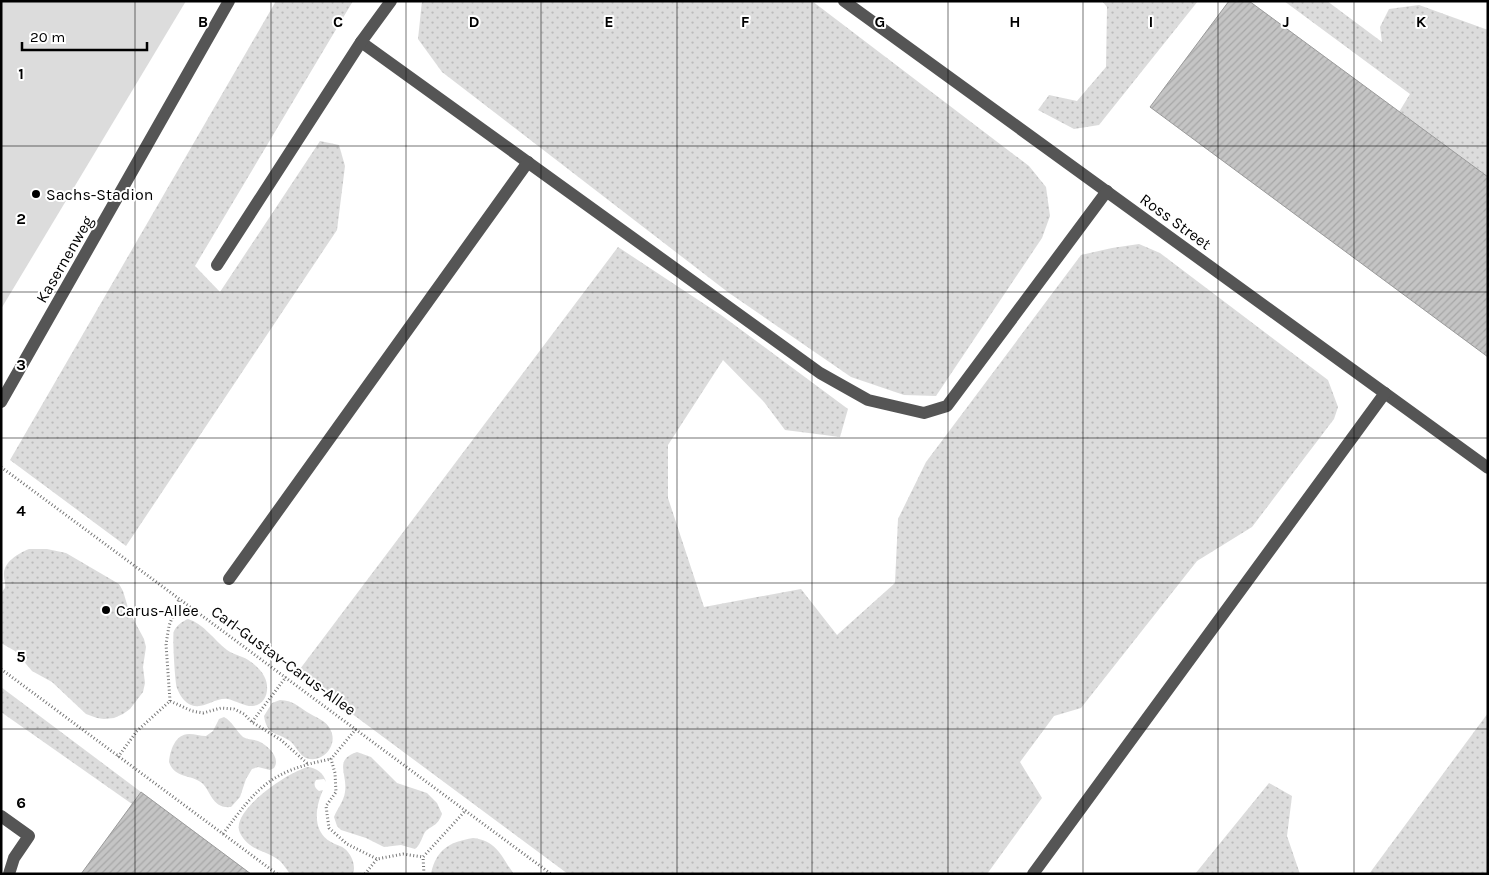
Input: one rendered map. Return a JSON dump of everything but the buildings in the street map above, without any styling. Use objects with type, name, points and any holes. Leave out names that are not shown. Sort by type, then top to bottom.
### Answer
[{"type":"street","name":"Kasernenweg","points":[[1,402],[229,1]]},
{"type":"street","points":[[217,265],[362,42],[391,1]]},
{"type":"street","name":"Ross Street","points":[[844,1],[1488,468]]},
{"type":"street","points":[[362,42],[820,373],[868,400],[924,413],[947,406],[1107,191]]},
{"type":"street","points":[[229,579],[528,162]]},
{"type":"street","points":[[1033,874],[1385,393]]},
{"type":"street","points":[[1,816],[29,836],[14,858],[9,874]]},
{"type":"path","name":"Carl-Gustav-Carus-Allee","points":[[1,467],[551,874]]},
{"type":"path","points":[[170,701],[166,644],[169,626],[179,598]]},
{"type":"path","points":[[1,669],[277,874]]},
{"type":"path","points":[[252,722],[286,678]]},
{"type":"path","points":[[170,701],[192,711],[203,713],[221,708],[234,709],[281,740],[308,764]]},
{"type":"path","points":[[118,757],[138,731],[170,701]]},
{"type":"path","points":[[223,834],[243,806],[257,791],[283,773],[308,764],[331,759],[356,729]]},
{"type":"path","points":[[331,759],[335,773],[336,792],[326,806],[329,828],[346,844],[377,858],[403,854],[423,857]]},
{"type":"path","points":[[424,874],[423,857],[466,810]]},
{"type":"path","points":[[366,874],[377,858]]},
{"type":"shaded area","name":"Sachs-Stadion","points":[[1,1],[186,1],[1,309]]},
{"type":"shaded area","points":[[276,1],[353,1],[195,266],[220,292],[320,141],[339,145],[345,166],[337,230],[126,546],[10,460]]},
{"type":"shaded area","points":[[422,1],[812,1],[1029,166],[1046,187],[1050,216],[1042,238],[936,396],[904,395],[851,377],[729,293],[442,72],[418,39]]},
{"type":"shaded area","points":[[1102,1],[1198,1],[1099,125],[1074,129],[1038,110],[1049,95],[1077,101],[1106,67],[1107,7]]},
{"type":"shaded area","points":[[1284,1],[1327,1],[1382,42],[1380,27],[1389,9],[1419,5],[1488,30],[1488,177],[1399,112],[1410,94]]},
{"type":"shaded area","points":[[1139,244],[1160,253],[1328,380],[1338,407],[1334,419],[1252,527],[1197,561],[1081,708],[1054,716],[1020,762],[1042,798],[987,874],[568,874],[297,673],[618,247],[721,315],[848,409],[840,437],[785,430],[764,402],[723,360],[668,445],[668,498],[704,607],[801,589],[837,635],[895,583],[898,519],[926,462],[1081,255]]},
{"type":"shaded area","points":[[29,549],[47,549],[66,553],[119,584],[123,591],[129,611],[144,639],[146,647],[143,667],[145,683],[143,692],[130,709],[123,714],[114,718],[104,719],[86,714],[52,682],[32,671],[15,651],[1,643],[1,593],[5,588],[4,570],[12,559]]},
{"type":"shaded area","points":[[188,619],[204,628],[227,650],[248,660],[260,670],[267,685],[265,698],[262,702],[258,705],[250,706],[223,699],[196,706],[188,704],[184,700],[176,684],[173,634],[178,625]]},
{"type":"shaded area","points":[[1,687],[141,792],[132,804],[1,712]]},
{"type":"shaded area","points":[[280,700],[295,704],[329,727],[333,737],[332,742],[330,748],[323,756],[312,759],[306,758],[301,755],[290,741],[270,730],[264,716],[272,703]]},
{"type":"shaded area","points":[[1488,713],[1488,874],[1369,874]]},
{"type":"shaded area","points":[[224,717],[230,721],[243,737],[258,741],[266,746],[275,756],[276,760],[274,768],[270,770],[258,767],[252,769],[246,779],[240,797],[231,807],[220,805],[213,799],[202,783],[179,774],[169,762],[172,748],[180,737],[189,734],[206,736],[213,731],[219,719]]},
{"type":"shaded area","points":[[357,752],[371,757],[397,783],[427,793],[437,803],[442,814],[437,823],[425,832],[420,844],[415,849],[401,845],[384,847],[366,838],[341,830],[337,826],[334,817],[345,792],[343,763],[350,755]]},
{"type":"shaded area","points":[[308,767],[314,768],[319,772],[323,776],[326,782],[324,779],[316,780],[315,783],[319,791],[323,790],[317,811],[318,825],[325,837],[347,851],[354,864],[353,874],[290,874],[280,861],[249,844],[240,833],[239,824],[243,814],[263,793],[288,776]]},
{"type":"shaded area","points":[[1269,783],[1292,796],[1287,836],[1300,874],[1195,874]]},
{"type":"shaded area","points":[[473,838],[488,842],[494,846],[514,874],[431,874],[436,858],[445,848],[457,842]]},
{"type":"place","name":"Sachs-Stadion","points":[[36,194]]},
{"type":"place","name":"Carus-Allee","points":[[106,610]]}]
